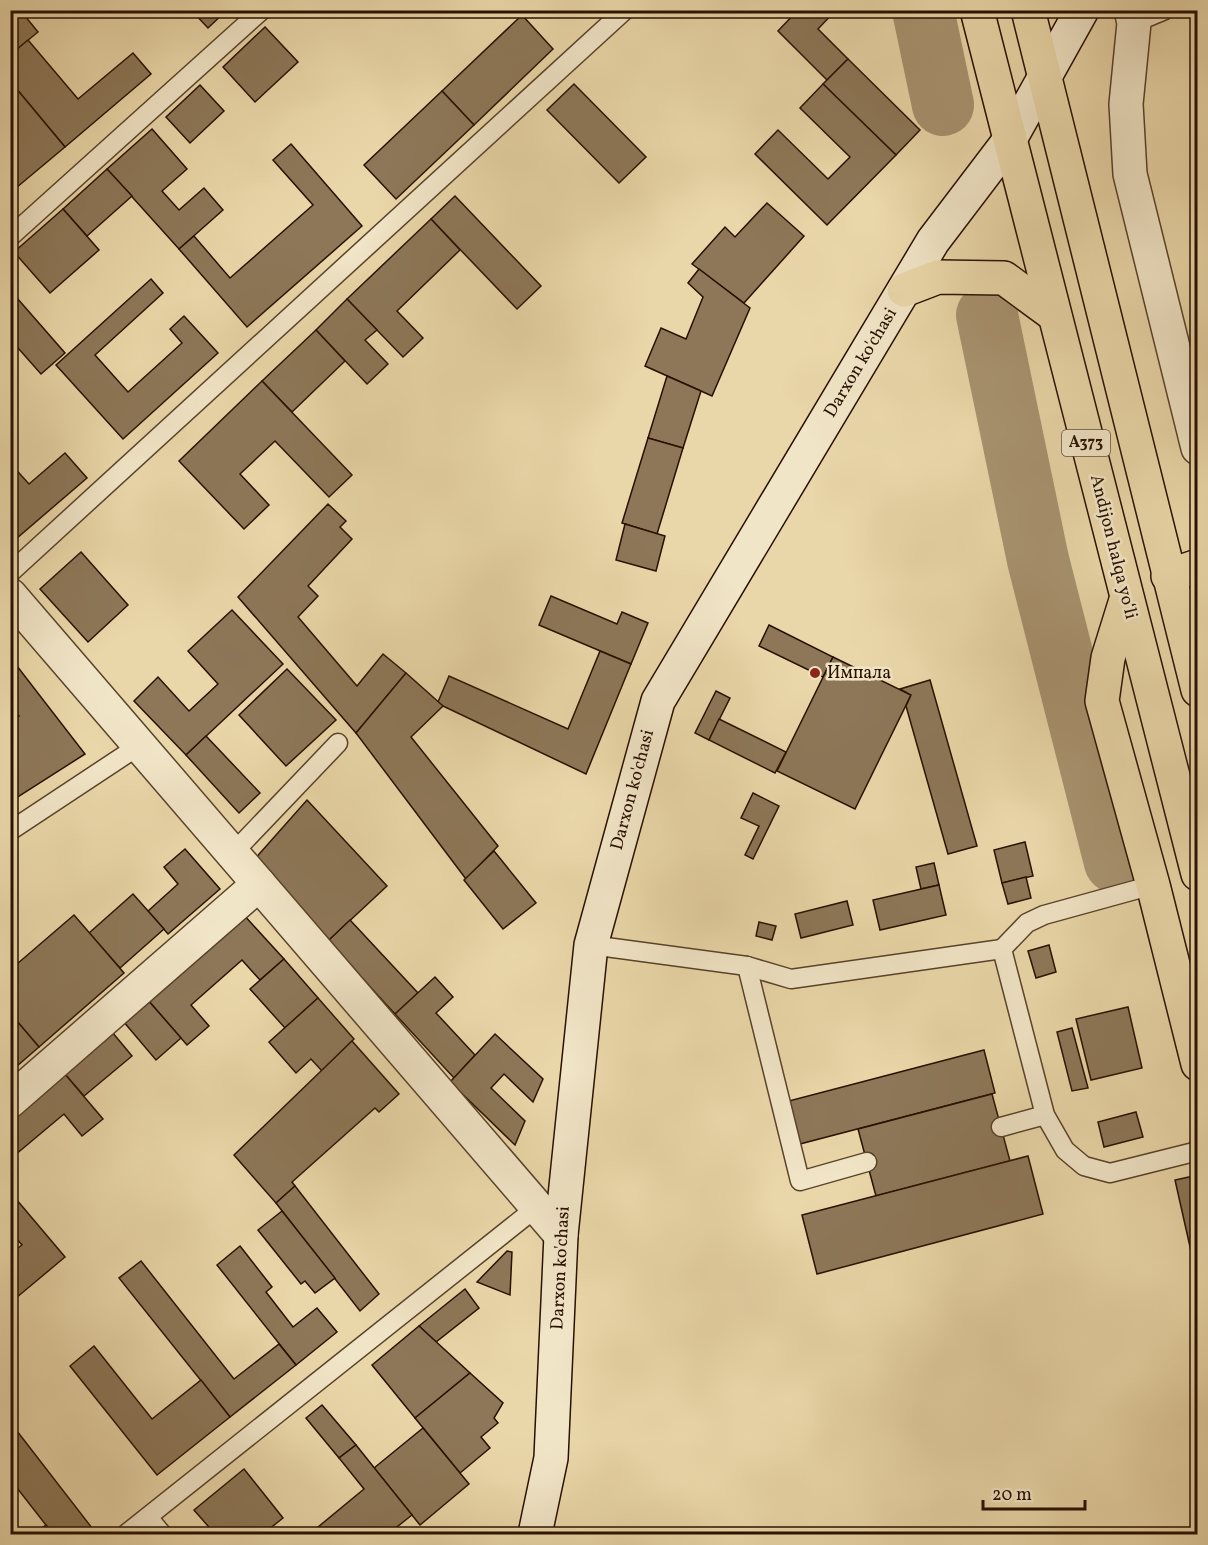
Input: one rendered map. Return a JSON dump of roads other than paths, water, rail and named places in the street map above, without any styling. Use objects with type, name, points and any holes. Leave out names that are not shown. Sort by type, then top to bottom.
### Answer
[{"type":"highway","name":"Andijon halqa yo‘li","points":[[977,10],[1197,874]]},
{"type":"highway","name":"A373","points":[[1028,10],[1183,571],[1197,690]]},
{"type":"highway","points":[[904,290],[938,277],[1004,278],[1053,314]]},
{"type":"highway","points":[[1126,600],[1108,658],[1102,701],[1153,885],[1197,1064]]},
{"type":"main road","name":"Darxon ko'chasi","points":[[535,1534],[551,1458],[561,1235],[591,945],[658,701],[933,241],[1009,141],[1082,10]]},
{"type":"main road","points":[[1132,17],[1126,104],[1130,174],[1197,448]]},
{"type":"main road","points":[[10,595],[561,1235]]},
{"type":"main road","points":[[10,1101],[259,884]]},
{"type":"lane","points":[[10,237],[262,10]]},
{"type":"lane","points":[[10,573],[625,10]]},
{"type":"lane","points":[[1132,17],[1166,10]]},
{"type":"lane","points":[[233,853],[338,742]]},
{"type":"lane","points":[[10,831],[140,745]]},
{"type":"lane","points":[[591,945],[747,966],[790,979],[1002,949],[1027,923],[1044,915],[1153,885]]},
{"type":"lane","points":[[1002,949],[1045,1115],[1065,1150],[1084,1166],[1110,1173],[1197,1151]]},
{"type":"lane","points":[[747,966],[800,1181],[867,1162]]},
{"type":"lane","points":[[1000,1127],[1045,1115]]},
{"type":"lane","points":[[126,1534],[537,1207]]},
{"type":"lane","points":[[148,1517],[162,1534]]},
{"type":"waterway","points":[[923,10],[943,105]]},
{"type":"waterway","points":[[987,315],[1038,560],[1115,862]]},
{"type":"place","name":"Импала","points":[[815,673]]}]
